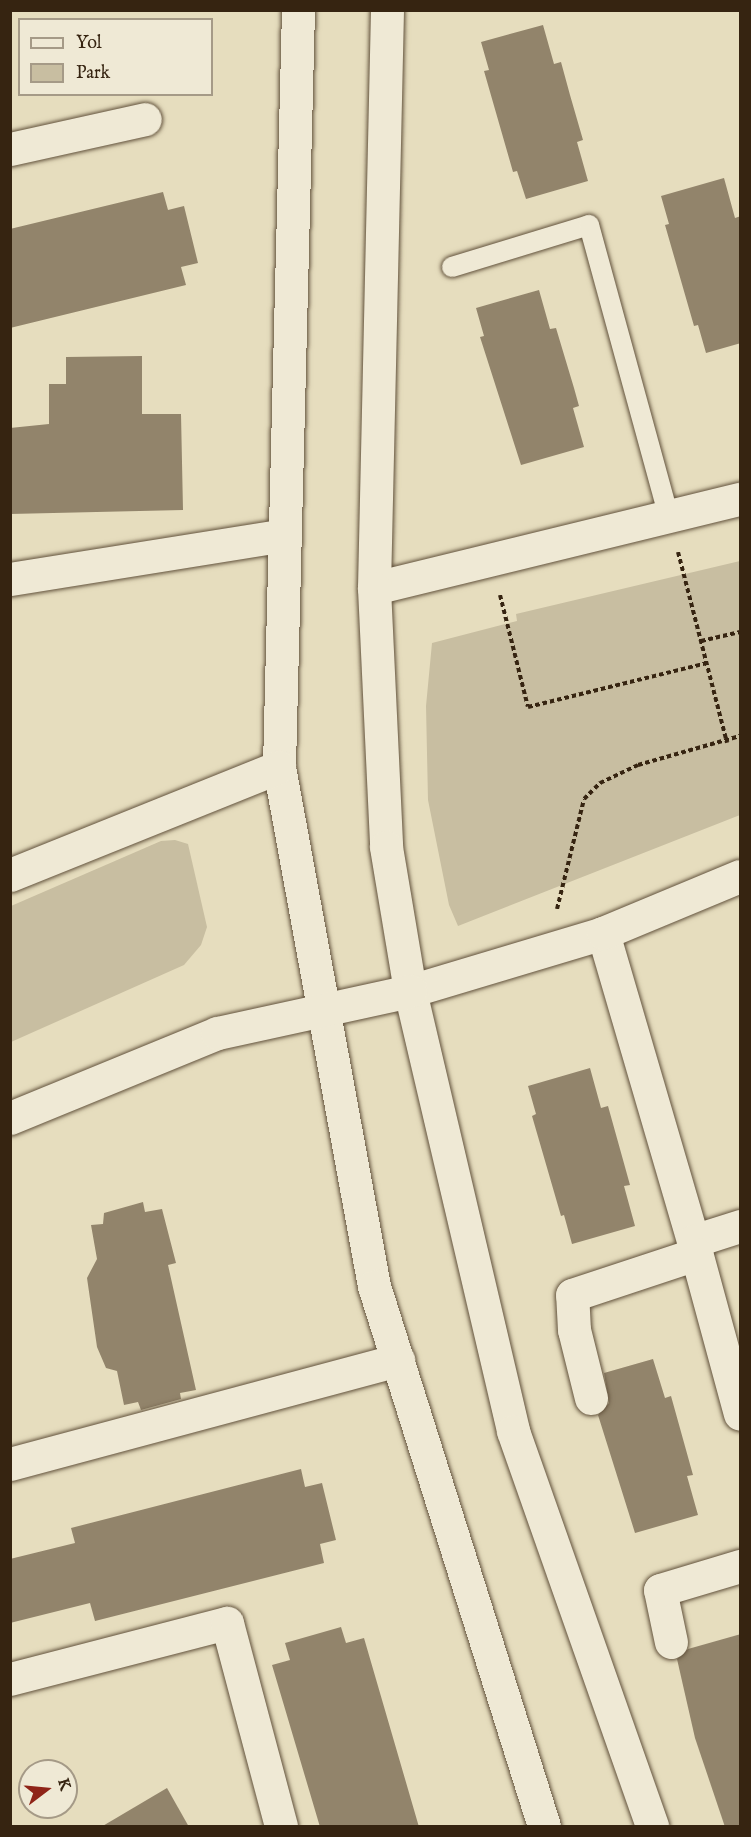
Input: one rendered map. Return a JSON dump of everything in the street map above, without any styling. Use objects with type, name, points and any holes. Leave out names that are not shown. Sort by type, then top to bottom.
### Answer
[{"type":"street","points":[[298,10],[279,767],[374,1286],[544,1827]]},
{"type":"street","points":[[387,10],[374,588],[387,847],[410,991],[513,1431],[652,1827]]},
{"type":"street","points":[[10,149],[145,119]]},
{"type":"street","points":[[374,588],[741,499]]},
{"type":"street","points":[[10,579],[285,535]]},
{"type":"street","points":[[10,875],[279,767]]},
{"type":"street","points":[[10,1118],[217,1033],[324,1012],[410,991],[603,933],[741,876]]},
{"type":"street","points":[[603,933],[741,1414]]},
{"type":"street","points":[[591,1398],[574,1330],[573,1295],[741,1226]]},
{"type":"street","points":[[10,1464],[398,1360]]},
{"type":"street","points":[[671,1642],[660,1590],[741,1566]]},
{"type":"street","points":[[10,1679],[227,1623],[281,1827]]},
{"type":"lane","points":[[452,267],[589,225],[669,517]]},
{"type":"path","points":[[669,517],[727,743]]},
{"type":"path","points":[[490,560],[528,707],[707,663]]},
{"type":"path","points":[[701,641],[741,632]]},
{"type":"path","points":[[546,950],[584,799],[600,783],[638,765],[727,743],[741,736]]},
{"type":"green space","points":[[740,561],[740,815],[458,926],[449,905],[428,800],[426,706],[432,643],[517,621],[516,614]]},
{"type":"green space","points":[[175,840],[188,844],[207,927],[201,945],[184,965],[11,1042],[11,906],[161,841]]},
{"type":"building","points":[[543,25],[554,64],[561,62],[583,140],[577,142],[588,181],[526,199],[517,171],[513,172],[484,71],[489,70],[481,42]]},
{"type":"building","points":[[724,178],[735,218],[741,216],[741,343],[706,353],[698,325],[694,326],[665,225],[669,224],[661,196]]},
{"type":"building","points":[[163,192],[168,210],[184,206],[198,263],[181,267],[186,285],[10,328],[10,229]]},
{"type":"building","points":[[539,290],[550,329],[556,328],[574,388],[579,406],[573,408],[584,447],[521,465],[480,337],[484,336],[476,308]]},
{"type":"building","points":[[142,356],[142,414],[181,414],[183,510],[10,514],[10,428],[49,424],[49,384],[66,384],[66,357]]},
{"type":"building","points":[[590,1068],[601,1108],[608,1106],[630,1185],[624,1186],[635,1226],[572,1244],[564,1215],[561,1216],[532,1116],[536,1114],[528,1086]]},
{"type":"building","points":[[143,1202],[145,1212],[162,1209],[176,1263],[168,1265],[196,1390],[180,1393],[181,1399],[141,1410],[138,1402],[124,1405],[117,1371],[106,1368],[97,1347],[87,1278],[97,1259],[91,1225],[103,1224],[104,1213]]},
{"type":"building","points":[[653,1359],[665,1398],[671,1396],[693,1475],[687,1476],[698,1515],[635,1533],[598,1415],[609,1403],[604,1373]]},
{"type":"building","points":[[301,1469],[305,1487],[322,1483],[336,1540],[320,1544],[324,1563],[95,1621],[90,1603],[10,1623],[10,1559],[75,1543],[71,1528]]},
{"type":"building","points":[[341,1627],[346,1643],[364,1638],[419,1827],[320,1827],[272,1665],[290,1660],[285,1643]]},
{"type":"building","points":[[741,1634],[741,1827],[725,1827],[695,1738],[677,1659],[688,1649]]},
{"type":"building","points":[[167,1788],[189,1827],[101,1827]]}]
